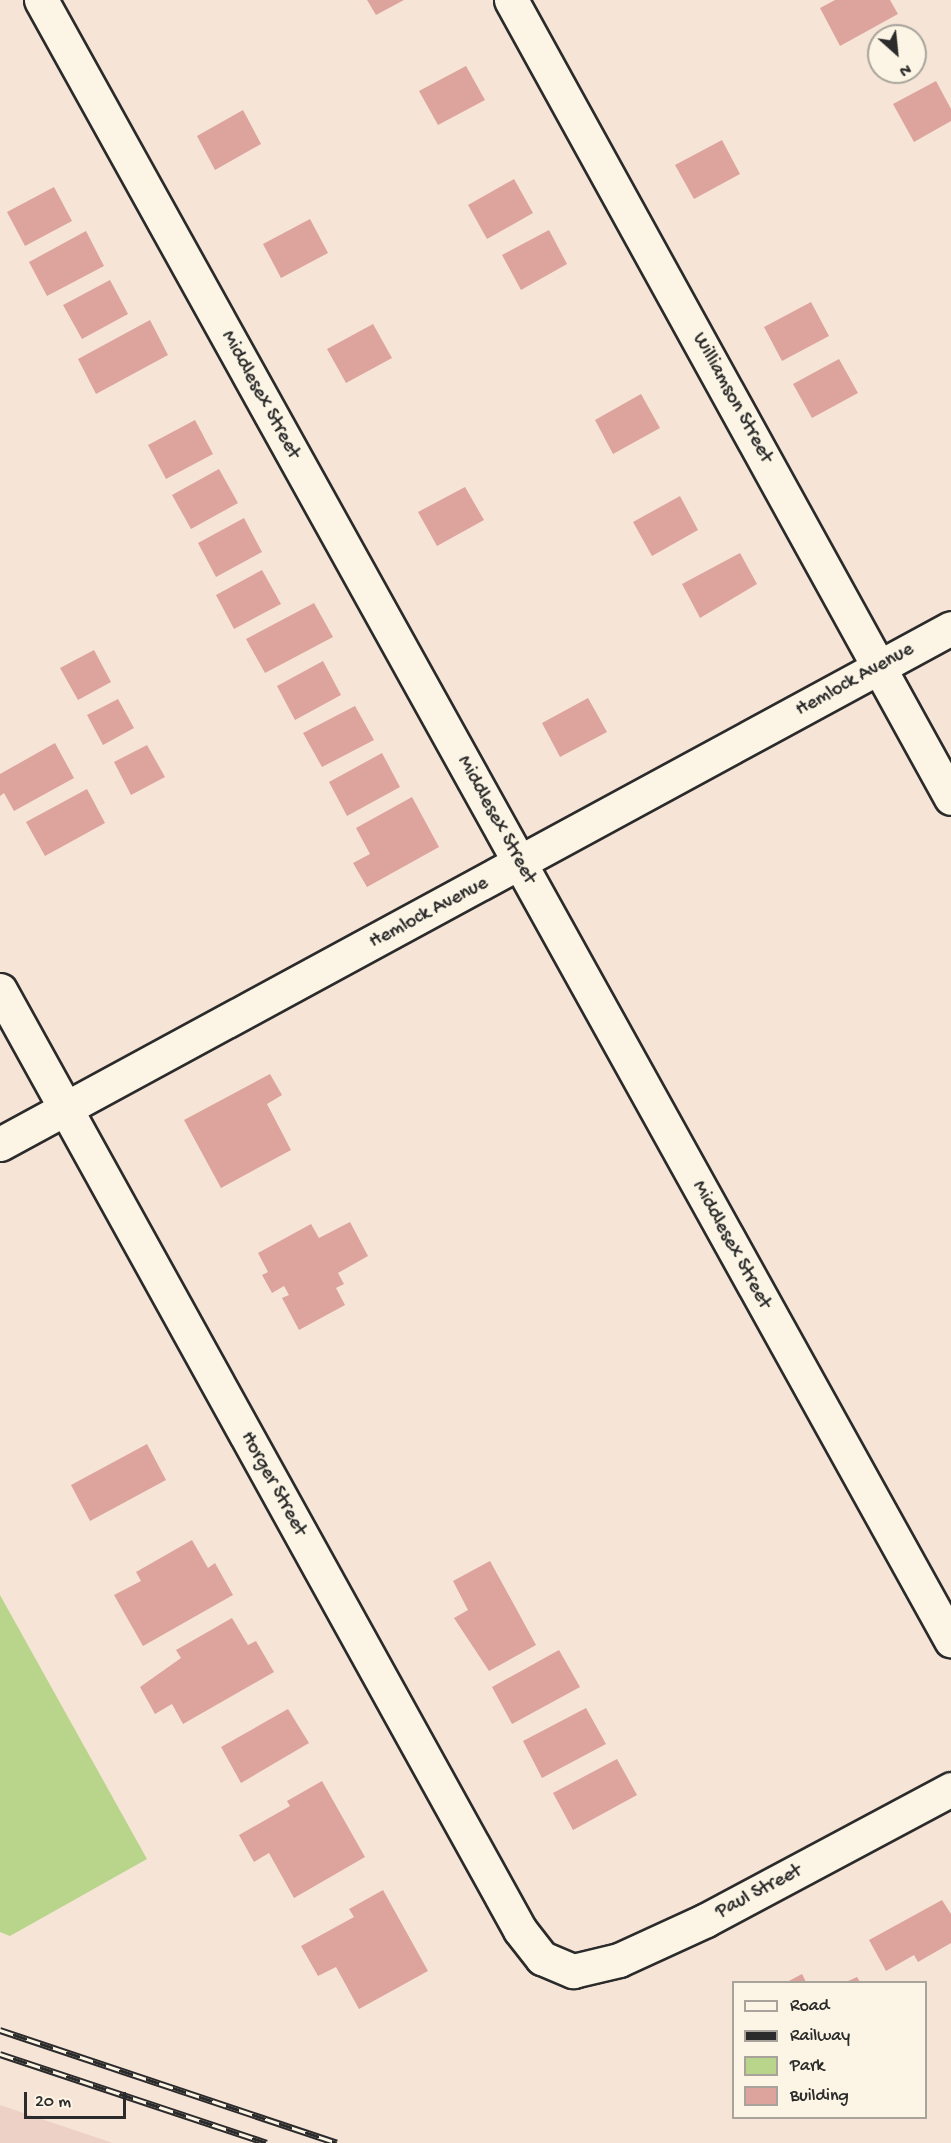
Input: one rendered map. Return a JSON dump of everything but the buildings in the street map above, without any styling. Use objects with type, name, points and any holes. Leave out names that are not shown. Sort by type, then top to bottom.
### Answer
[{"type":"street","name":"Middlesex Street","points":[[41,0],[951,1640]]},
{"type":"street","name":"Williamson Street","points":[[511,0],[951,798]]},
{"type":"street","name":"Hemlock Avenue","points":[[0,1144],[951,628]]},
{"type":"street","name":"Horger Street","points":[[0,990],[520,1930],[542,1958],[558,1967]]},
{"type":"street","name":"Paul Street","points":[[558,1967],[573,1971],[594,1969],[619,1960],[706,1920],[951,1789]]},
{"type":"shaded area","points":[[0,2105],[113,2143],[0,2143]]},
{"type":"green space","points":[[0,1595],[147,1859],[10,1936],[0,1932]]},
{"type":"railway","points":[[0,2030],[337,2143]]},
{"type":"railway","points":[[0,2054],[267,2143]]}]
